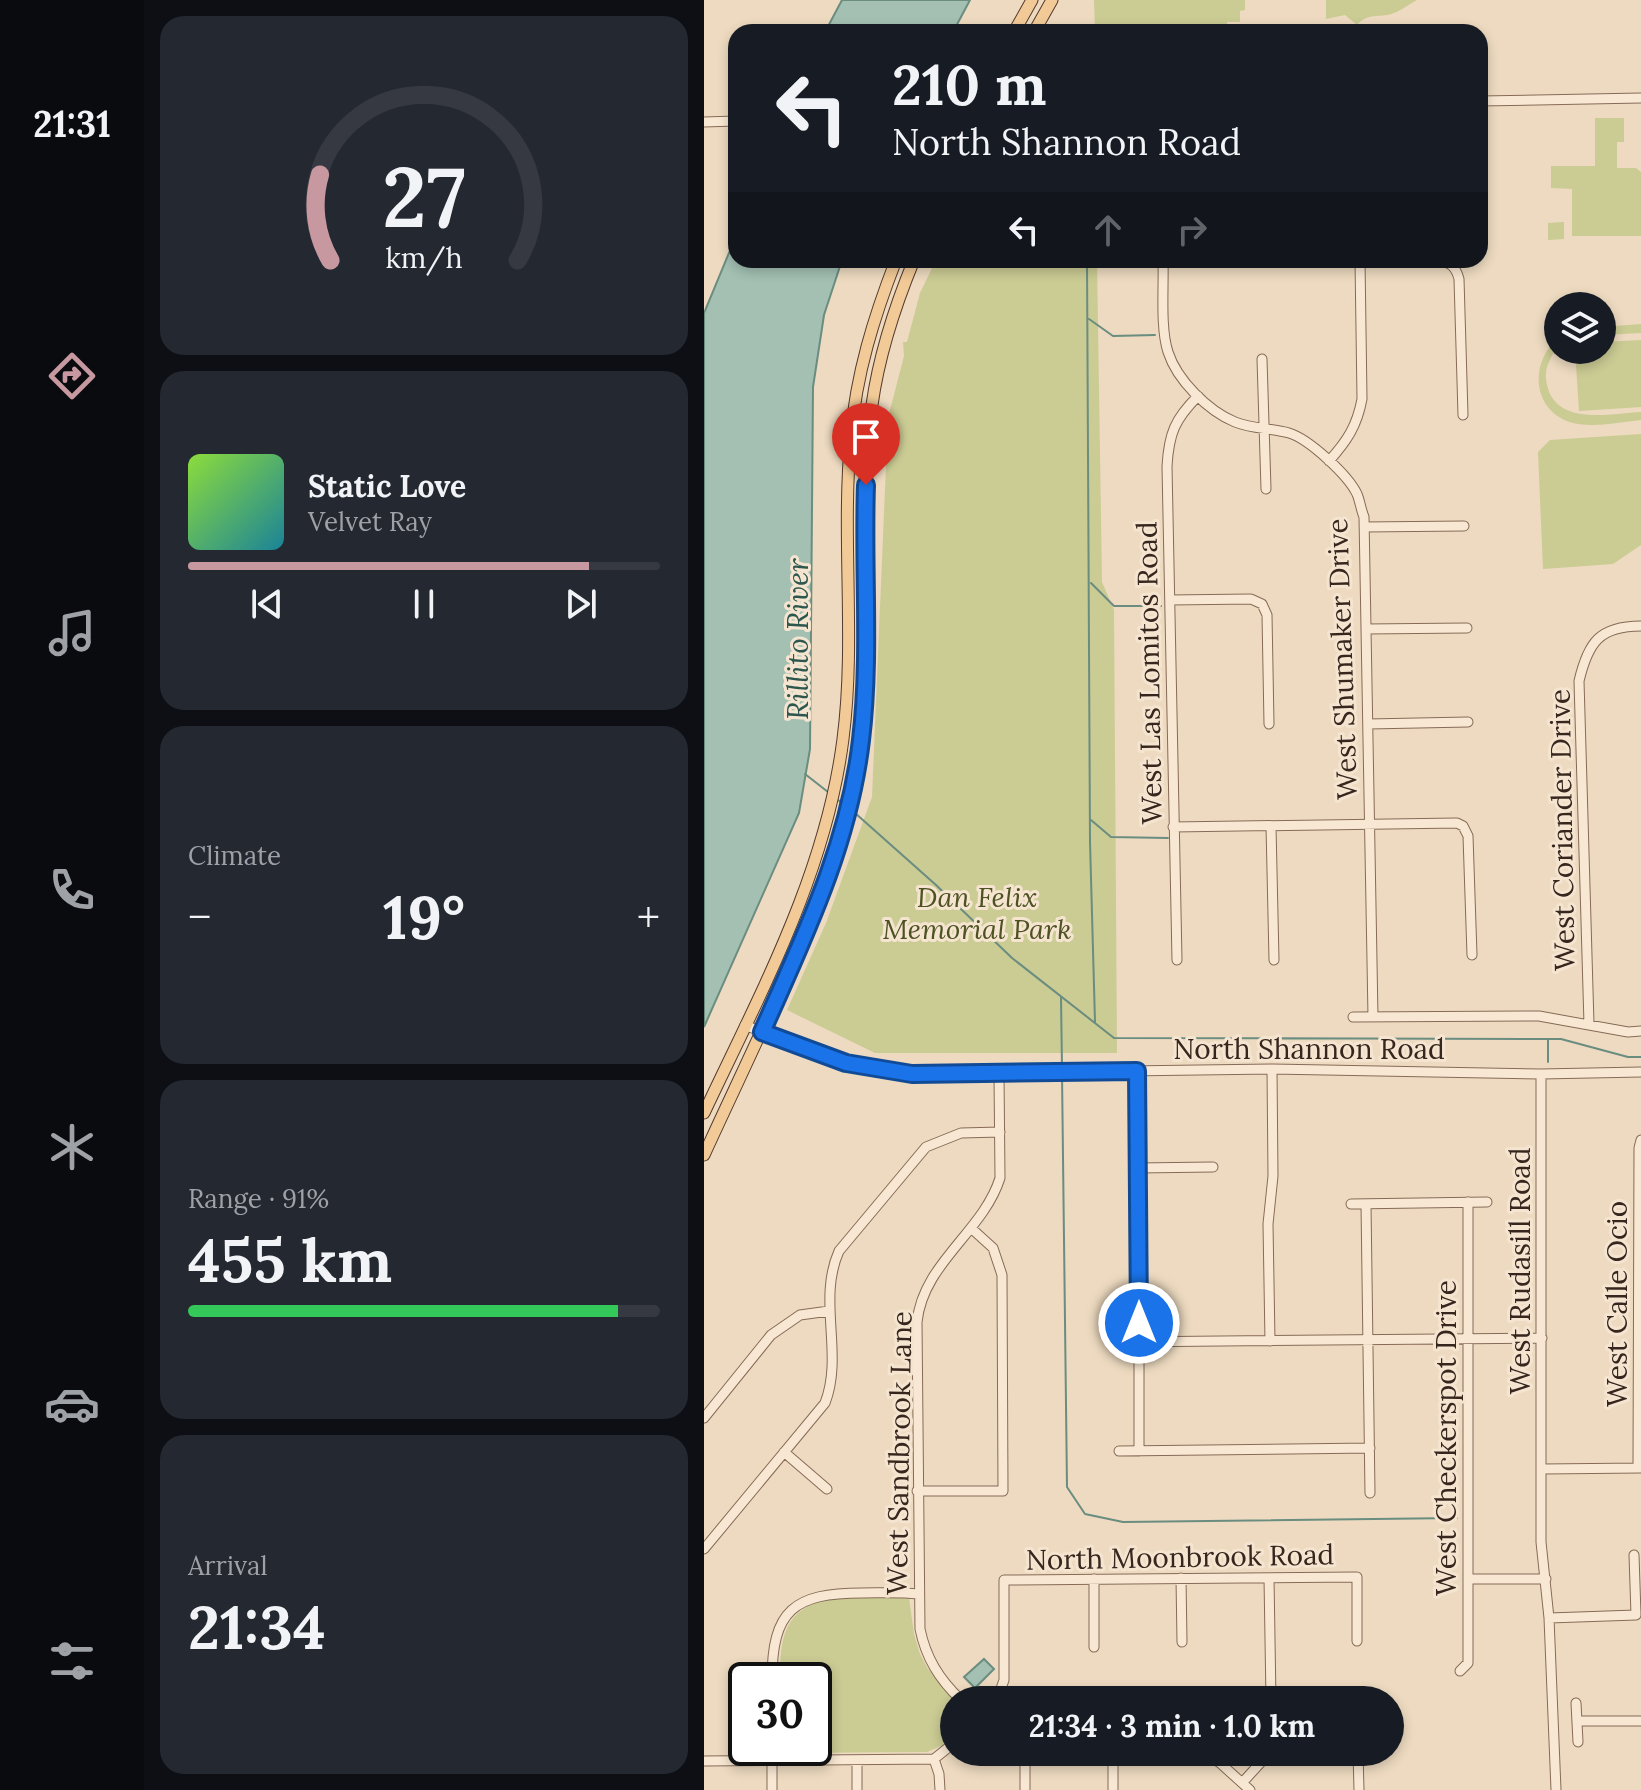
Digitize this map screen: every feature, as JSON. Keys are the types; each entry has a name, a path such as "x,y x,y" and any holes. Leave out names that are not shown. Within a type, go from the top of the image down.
{"main road":[{"path":"1018,24 1032,0"},
{"path":"1038,24 1052,0"},
{"path":"704,1113 808,885 832,809 844,735 848,469 859,378 872,324 893,268"},
{"path":"704,1155 816,912 853,792 862,739 866,470 872,405 890,326 911,268"},
{"path":"859,378 876,382"}],"street":[{"path":"1488,101 1641,98"},
{"path":"704,122 728,121"},
{"name":"West Shumaker Drive","path":"1163,268 1165,332 1168,352 1179,374 1198,396 1235,422 1291,433 1308,444 1329,461 1356,492 1364,527 1373,1017"},
{"path":"1329,461 1348,440 1358,421 1362,399 1360,268"},
{"path":"1457,268 1463,415"},
{"path":"1262,359 1266,489"},
{"name":"West Las Lomitos Road","path":"1177,960 1168,440 1176,421 1198,396"},
{"path":"1364,527 1464,526"},
{"path":"1170,600 1262,600 1267,615 1269,724"},
{"name":"West Coriander Drive","path":"1589,1024 1579,681 1586,654 1601,635 1625,626 1641,626"},
{"path":"1366,629 1467,628"},
{"path":"1368,724 1468,722"},
{"path":"1173,827 1467,824 1472,955"},
{"path":"1271,826 1274,960"},
{"name":"North Shannon Road","path":"1353,1017 1539,1016 1628,1032 1641,1031"},
{"name":"North Shannon Road","path":"745,1025 846,1063 912,1074 1272,1069 1541,1074 1641,1072"},
{"path":"1270,1341 1268,1224 1273,1176 1272,1069"},
{"path":"1137,1071 1139,1323"},
{"name":"West Sandbrook Lane","path":"948,1686 934,1670 923,1647 920,1629 918,1314 928,1281 971,1228 1000,1178 999,1074"},
{"name":"West Rudasill Road","path":"1541,1074 1541,1542 1549,1618 1556,1790"},
{"path":"704,1549 825,1403 831,1375 829,1311 832,1267 839,1251 926,1147 961,1133 1000,1132"},
{"name":"West Calle Ocio","path":"1640,1468 1641,1140"},
{"path":"1138,1168 1213,1167"},
{"name":"West Checkerspot Drive","path":"1460,1671 1468,1663 1468,1202"},
{"path":"1351,1204 1487,1202"},
{"path":"1366,1204 1370,1493"},
{"path":"917,1491 1003,1491 1002,1275 993,1248 971,1228"},
{"path":"704,1418 771,1335 800,1315 829,1311"},
{"path":"1122,1342 1542,1338"},
{"path":"1139,1342 1139,1451"},
{"path":"1119,1451 1370,1448"},
{"path":"784,1452 827,1489"},
{"path":"1543,1469 1640,1468"},
{"path":"1549,1618 1636,1615 1634,1555"},
{"name":"North Moonbrook Road","path":"1002,1686 1004,1580 1357,1577 1357,1641"},
{"path":"1181,1578 1182,1642"},
{"path":"1269,1578 1271,1686"},
{"path":"1094,1579 1094,1647"},
{"path":"1468,1579 1546,1579"},
{"path":"772,1662 779,1627 791,1610 804,1601 817,1595 839,1593 918,1594"},
{"path":"1576,1703 1578,1742"},
{"path":"1577,1721 1641,1721"},
{"path":"832,1761 934,1759 940,1754"},
{"path":"934,1759 940,1790"},
{"path":"857,1760 857,1790"},
{"path":"704,1761 728,1761"},
{"path":"772,1766 772,1790"},
{"path":"1025,1766 1025,1790"},
{"path":"1113,1766 1113,1790"},
{"path":"1223,1766 1246,1786 1259,1766"},
{"path":"1358,1766 1359,1790"}],"green space":[{"path":"1094,0 1245,0 1245,10 1240,11 1240,22 1095,24"},
{"path":"1326,0 1417,0 1394,13 1367,18 1358,24 1345,15 1326,19"},
{"path":"1595,118 1624,118 1624,142 1617,142 1617,168 1636,168 1641,172 1641,236 1572,236 1572,189 1551,188 1551,166 1595,166"},
{"path":"1564,222 1564,239 1548,240 1548,223"},
{"name":"Dan Felix Memorial Park","path":"932,268 1097,268 1102,582 1114,610 1117,1053 875,1053 787,1010 826,923 872,797 888,418 904,356 903,342 907,342 920,293"},
{"path":"1641,324 1641,333 1616,334 1616,326"},
{"path":"1641,340 1641,407 1579,411 1576,364 1616,364 1616,341"},
{"path":"1544,358 1544,364 1548,364 1546,379 1550,394 1558,405 1583,414 1641,412 1641,420 1586,425 1563,419 1544,400 1539,375"},
{"path":"1641,434 1641,545 1613,564 1543,569 1538,452 1550,440"},
{"path":"833,1598 909,1598 920,1654 942,1686 940,1746 927,1752 832,1753 832,1662 781,1662 788,1626 804,1609"}],"water":[{"path":"842,0 970,0 957,24 829,24"},
{"name":"Rillito River","path":"728,255 728,268 839,268 824,315 813,387 810,749 799,813 704,1027 704,313"},
{"path":"984,1659 994,1669 977,1686 964,1677"}],"waterway":[{"path":"1087,268 1090,842 1095,1022"},
{"path":"1089,319 1113,336 1155,335"},
{"path":"1091,583 1114,606 1161,606"},
{"path":"805,774 828,792"},
{"path":"836,798 846,807"},
{"path":"855,813 1012,958 1114,1038 1561,1039 1628,1057 1641,1057"},
{"path":"1091,820 1111,837 1168,838"},
{"path":"1061,998 1062,1067"},
{"path":"1270,1039 1270,1058"},
{"path":"1548,1040 1548,1062"},
{"path":"1062,1074 1067,1487 1085,1514 1123,1522 1457,1518"}],"route":[{"path":"866,485 864,693 862,739 853,792 826,887 762,1032 846,1063 912,1074 1137,1071 1139,1323"}]}
